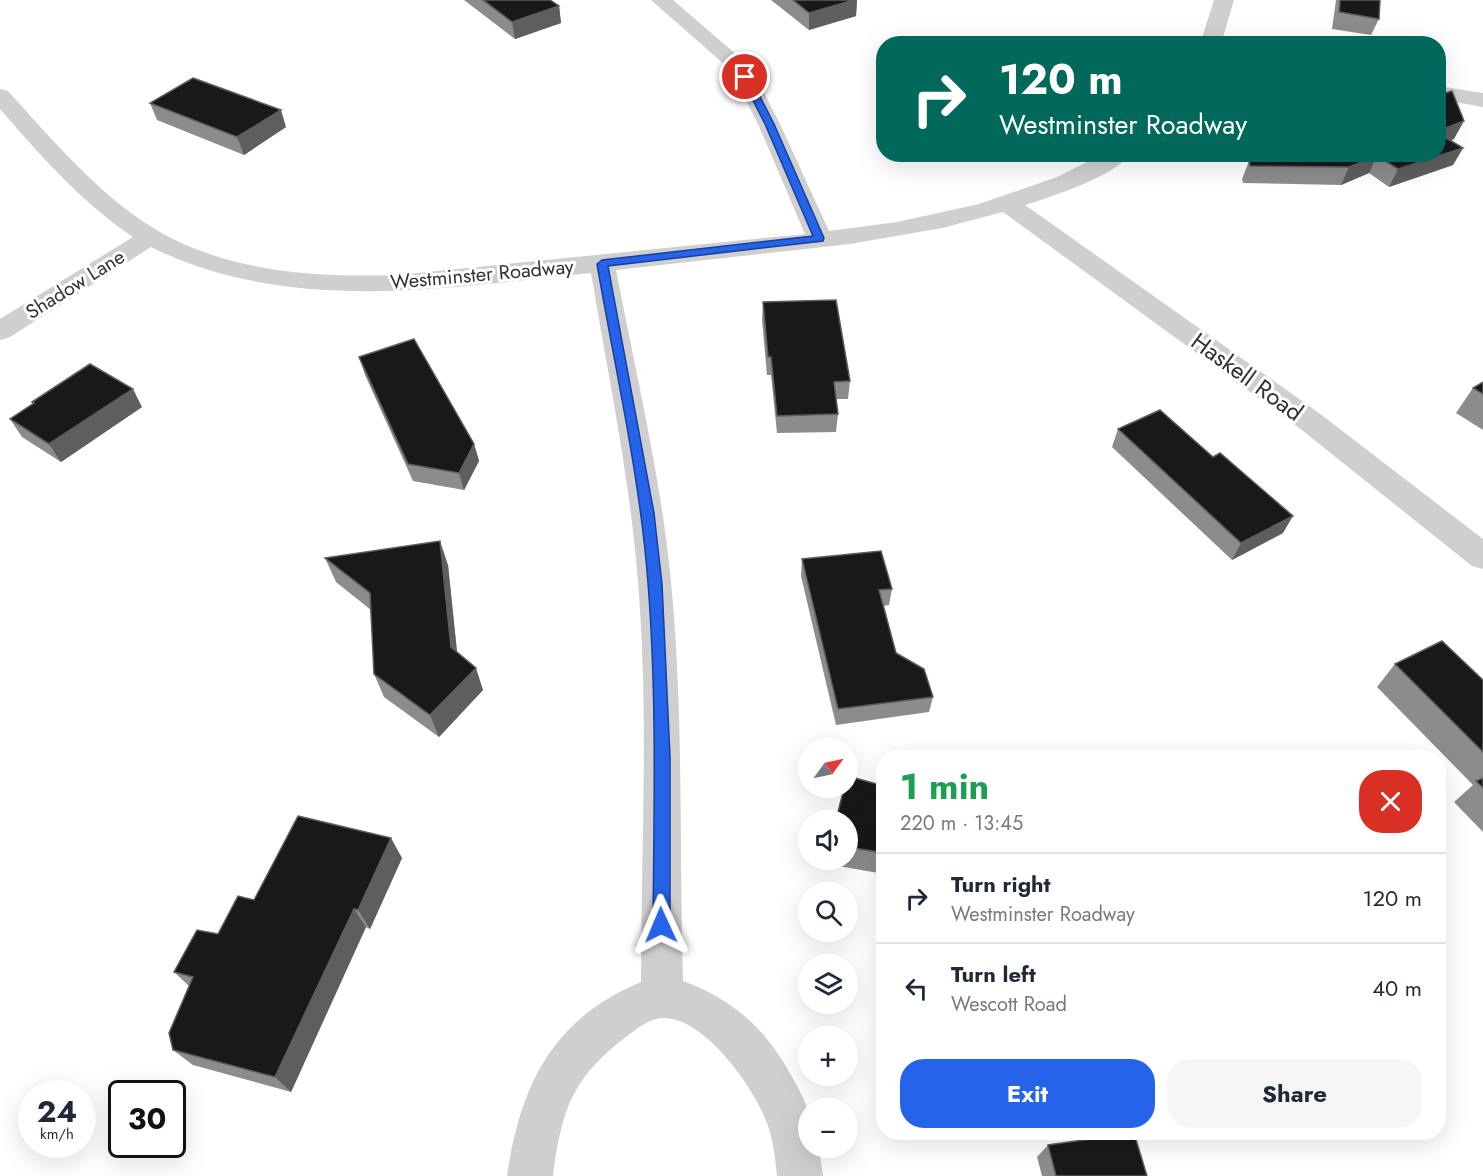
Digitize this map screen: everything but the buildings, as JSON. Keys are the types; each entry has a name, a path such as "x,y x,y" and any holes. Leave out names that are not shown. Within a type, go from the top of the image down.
{"street":[{"path":"661,0 731,60 745,77 770,124 819,238"},
{"path":"1213,36 1224,0"},
{"path":"1446,93 1483,100"},
{"name":"Westminster Roadway","path":"0,96 58,160 96,197 150,237 233,269 276,278 322,282 408,284 602,264 928,224 1007,204 1085,174 1105,162"},
{"name":"Haskell Road","path":"1007,204 1330,437 1483,556"},
{"name":"Shadow Lane","path":"0,331 150,237"},
{"path":"602,264 645,502 655,584 662,757 660,853 662,996"},
{"path":"530,1176 535,1132 546,1098 561,1071 606,1024 632,1007 662,996 703,1010 751,1054 779,1098 788,1119 801,1176"}],"route":[{"path":"661,925 662,757 655,584 647,513 602,264 819,238 770,124 745,77"}]}
